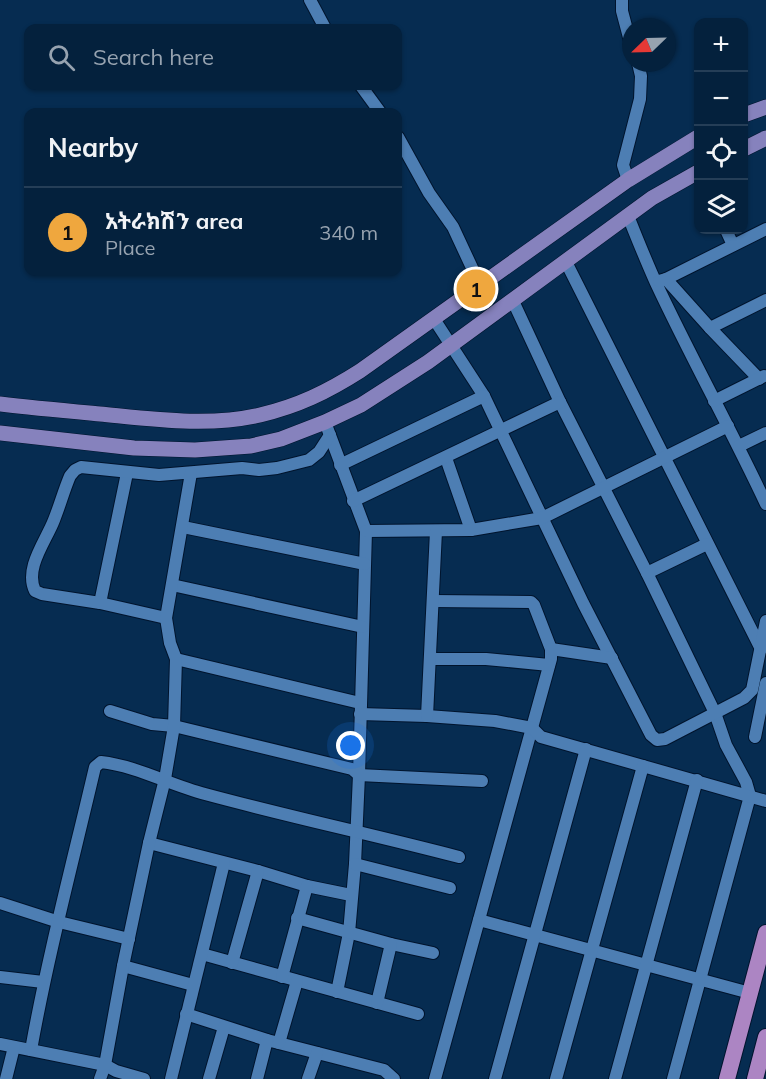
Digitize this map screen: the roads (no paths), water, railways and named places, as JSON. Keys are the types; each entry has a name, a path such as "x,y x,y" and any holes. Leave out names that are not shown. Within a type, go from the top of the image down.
{"highway":[{"path":"727,1079 766,933"},
{"path":"755,1079 766,1037"}],"main road":[{"path":"748,114 766,107"},
{"path":"748,146 766,138"},
{"path":"0,404 155,419 206,420 259,415 293,405 328,391 434,320 628,180 694,140"},
{"path":"0,433 113,446 195,450 251,446 328,429 450,346 652,198 694,175"}],"street":[{"path":"310,0 323,24"},
{"path":"622,0 624,18"},
{"path":"628,180 623,165 640,99 640,72"},
{"path":"365,90 377,108"},
{"path":"402,144 429,193 453,227 480,285"},
{"path":"628,216 661,280 714,401 739,446 766,504"},
{"path":"661,280 766,230"},
{"path":"728,234 733,245"},
{"path":"566,262 707,544 763,650"},
{"path":"661,280 763,377 714,401"},
{"path":"710,328 766,300"},
{"path":"513,301 560,402 715,713 726,745 747,782 750,796 673,1079"},
{"path":"434,320 484,396 583,603 651,735 657,740 665,739 744,698 752,690 763,650 766,621"},
{"path":"340,465 484,396"},
{"path":"353,501 560,402"},
{"path":"366,531 471,530 542,518 728,426"},
{"path":"328,429 366,531 355,864 349,933 337,992"},
{"path":"166,618 34,591 32,572 40,546 54,521 61,496 75,470 81,467 159,475 242,468 258,470 277,468 309,460 319,452 328,429"},
{"path":"739,446 766,433"},
{"path":"446,458 471,530"},
{"path":"100,603 127,473"},
{"path":"100,1079 105,1065 149,843 165,779 174,726 176,660 170,643 166,618 183,527 190,473"},
{"path":"183,527 365,564"},
{"path":"427,716 436,531"},
{"path":"647,573 707,544"},
{"path":"172,585 363,627"},
{"path":"433,601 531,602 551,649 549,665 435,1079"},
{"path":"551,649 612,658"},
{"path":"430,659 486,659 549,665"},
{"path":"176,660 360,709 495,722 532,728 542,736 766,801"},
{"path":"755,737 766,683"},
{"path":"110,711 152,724 174,726 352,769 359,775 482,781"},
{"path":"495,1079 586,749"},
{"path":"31,1050 43,982 95,767 101,762 165,779 185,789 206,795 459,856"},
{"path":"556,1079 643,766"},
{"path":"615,1079 698,780"},
{"path":"149,843 307,886 351,895"},
{"path":"171,1079 224,863"},
{"path":"355,864 450,888"},
{"path":"232,963 258,871"},
{"path":"282,977 307,886"},
{"path":"0,903 59,922 129,939"},
{"path":"297,918 433,953"},
{"path":"479,921 750,993"},
{"path":"377,1003 391,944"},
{"path":"202,954 418,1014"},
{"path":"123,966 193,985"},
{"path":"0,977 43,982"},
{"path":"258,1079 297,981"},
{"path":"186,1014 273,1041 384,1070 394,1079"},
{"path":"209,1079 224,1027"},
{"path":"0,1044 105,1065 116,1071 144,1079"},
{"path":"6,1079 14,1047"},
{"path":"308,1079 317,1053"}],"place":[{"name":"አትራክሽን area","path":"476,289"}]}
